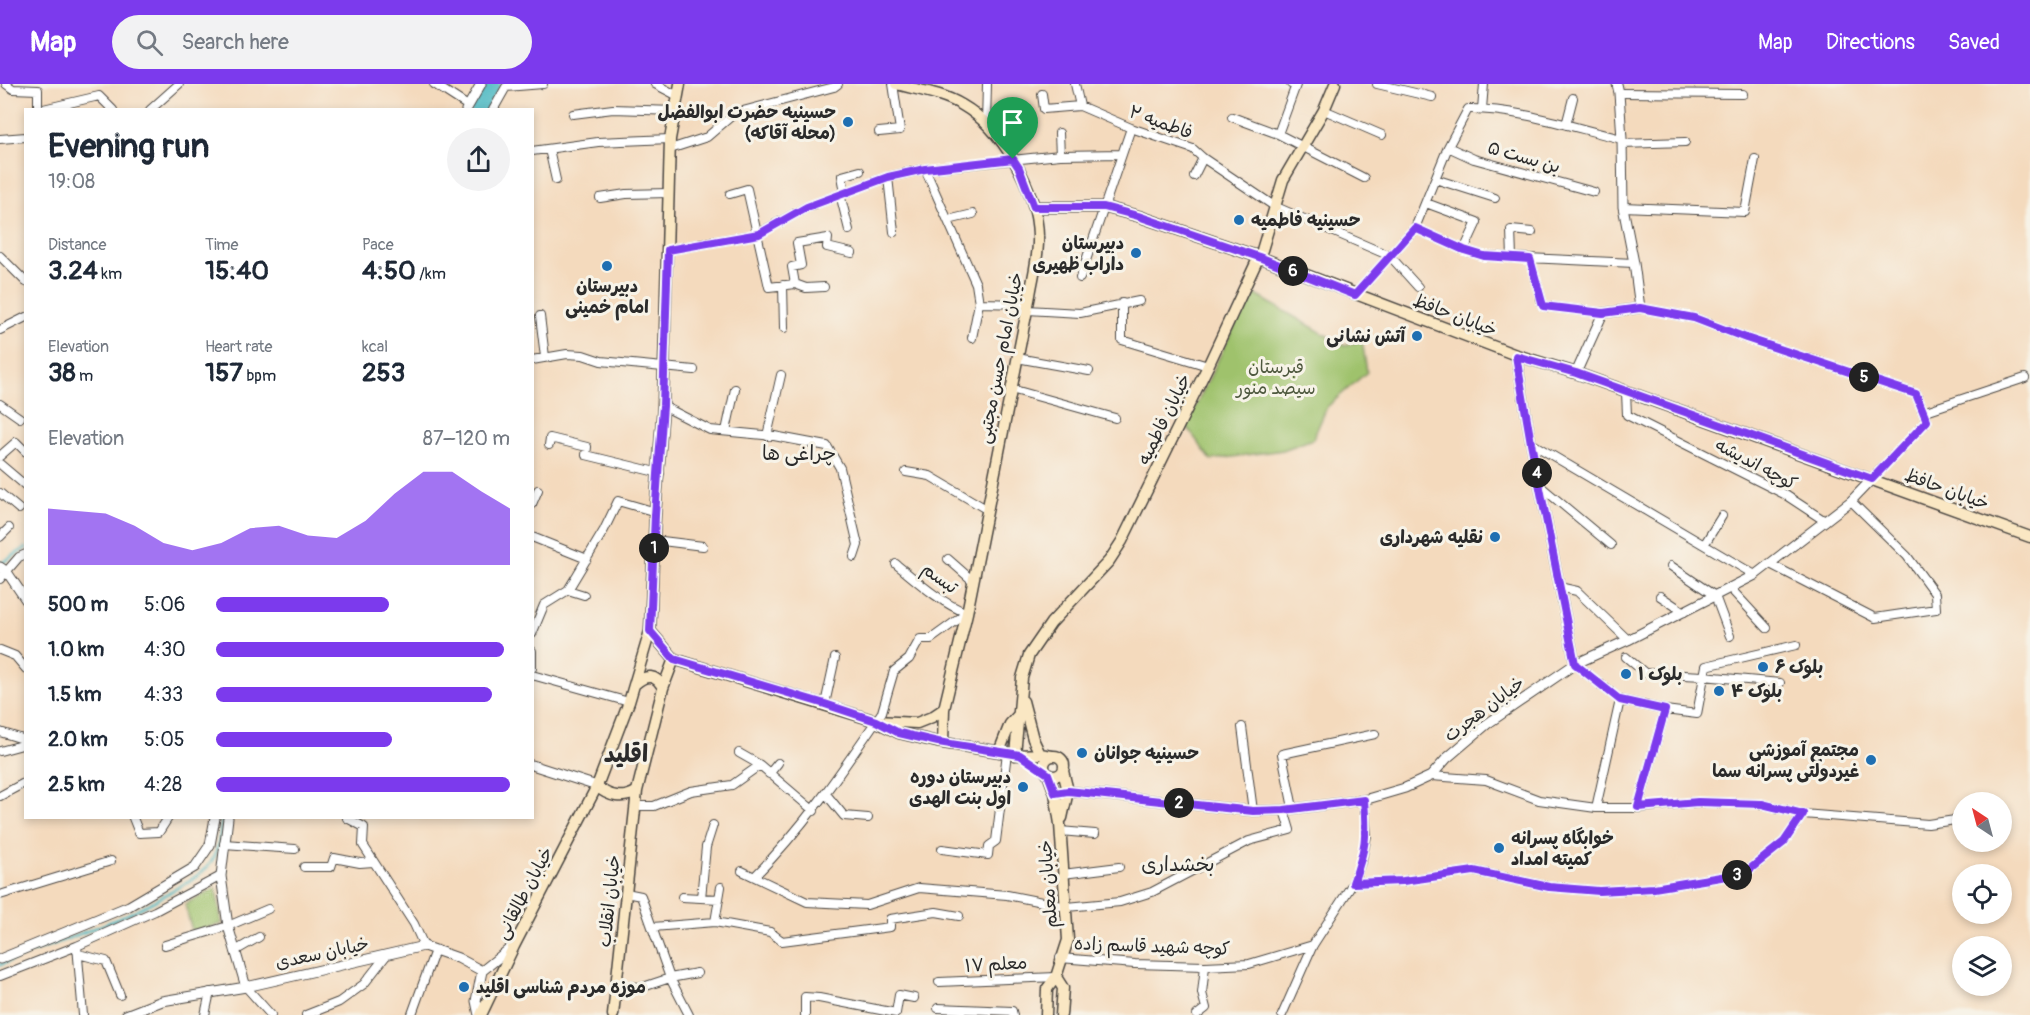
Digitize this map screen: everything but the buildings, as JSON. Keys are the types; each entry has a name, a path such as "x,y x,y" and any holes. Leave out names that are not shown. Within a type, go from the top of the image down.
{"main road":[{"name":"خیابان طالقانی","path":"480,1015 597,786 629,702 650,631 663,406 670,144 680,84"},
{"name":"خیابان امام حسن مجتبی","path":"894,84 950,99 963,105 986,124 1019,168 1034,207 1038,234 1038,249 1028,307 967,613 944,709 943,742"},
{"name":"خیابان فاطمیه","path":"1010,754 1022,695 1022,678 1029,655 1051,623 1118,549 1259,257 1283,180 1324,110 1335,84"},
{"name":"خیابان حافظ","path":"1034,207 1104,207 1138,216 1259,257 1516,356 1576,373 2030,537"},
{"path":"650,631 674,659 825,704 876,721 899,733 1010,754 1040,754 1058,757 1064,761 1063,771 1058,776 1047,773 1010,754"},
{"name":"خیابان انقلاب","path":"613,1015 637,791 663,688 674,659"},
{"path":"635,684 643,677 649,676 656,678 663,688"},
{"path":"1022,695 1033,740 1040,754"},
{"path":"876,721 917,723 944,709"},
{"path":"1010,754 1010,724 1019,713"},
{"path":"1047,773 1045,763 1052,756"},
{"name":"خیابان معلم","path":"1060,828 1068,791 1063,771"},
{"name":"خیابان معلم","path":"1046,1015 1047,989 1056,977 1060,958 1068,940 1060,828 1055,793 1047,773"},
{"path":"597,786 607,794 619,797 631,795 637,791"},
{"path":"1055,793 1068,791"},
{"name":"خیابان معلم","path":"1056,977 1063,988 1061,1015"}],"street":[{"path":"6,84 13,89 38,90 39,108"},
{"path":"152,108 179,84"},
{"path":"434,84 467,108 481,84"},
{"path":"494,108 506,87 543,84"},
{"path":"655,84 678,96"},
{"path":"534,151 598,142 670,144 707,136 735,113 834,87 838,84"},
{"path":"879,132 900,130 894,84"},
{"path":"986,124 987,84"},
{"path":"1042,94 1044,109 1080,106 1075,84"},
{"path":"1278,134 1296,85 1291,84"},
{"path":"1377,84 1432,97"},
{"path":"1482,109 1484,84"},
{"path":"1640,308 1623,207 1618,88 1743,94"},
{"path":"48,108 99,96 110,108"},
{"path":"1566,125 1573,98"},
{"name":"فاطمیه ۲","path":"1080,106 1131,128 1193,149 1274,206 1390,256"},
{"path":"573,114 613,109 675,111"},
{"path":"1355,295 1415,228 1448,147 1468,109 1519,115 1566,125 1622,141 1685,142"},
{"path":"1324,110 1382,135"},
{"path":"1232,117 1278,134 1364,178"},
{"path":"1080,278 1131,128"},
{"path":"1059,133 1060,155"},
{"path":"0,139 24,137"},
{"name":"بن بست ۵","path":"1448,147 1474,159 1594,192"},
{"path":"549,148 556,180"},
{"path":"668,250 759,234 807,207 888,177 925,169 1060,155 1122,154"},
{"path":"1194,176 1203,158"},
{"path":"1623,207 1745,212 1755,159"},
{"path":"925,169 976,284 979,303 972,338"},
{"path":"849,230 842,176 860,171"},
{"path":"888,177 894,232"},
{"path":"1435,179 1495,198"},
{"path":"730,194 747,189 759,234 769,287 795,284 806,288 824,287"},
{"path":"600,198 626,194 669,193"},
{"path":"1426,202 1477,222 1464,250"},
{"path":"948,220 973,214"},
{"path":"1415,228 1464,250 1484,256 1634,262"},
{"path":"1512,258 1511,230 1532,232"},
{"path":"795,284 792,267 801,265 797,243 828,238 827,247 852,253"},
{"path":"0,255 24,280"},
{"path":"1390,256 1418,287"},
{"path":"1530,259 1543,306 1603,313 1640,308 1694,318 1746,338 1916,394 1927,421 1872,479"},
{"path":"783,285 784,328"},
{"path":"979,303 1080,313 1139,301"},
{"path":"1122,303 1122,340 1208,366"},
{"path":"1576,373 1603,313"},
{"path":"540,316 545,357"},
{"path":"0,330 24,318"},
{"path":"534,360 567,354 583,355 601,361 694,370"},
{"path":"1516,356 1575,664 1620,700 1697,714 1706,666 1796,645"},
{"path":"1017,358 1089,371"},
{"path":"767,436 782,375"},
{"path":"1923,412 2025,378"},
{"path":"726,431 735,389"},
{"path":"1011,389 1115,418"},
{"name":"کوچه اندیشه","path":"1626,392 1627,415 1784,494 1825,522"},
{"path":"0,404 20,418"},
{"path":"663,406 710,430 827,446 840,468 858,545 854,557"},
{"path":"549,444 550,438 587,447 586,455 660,473"},
{"path":"0,456 16,442 24,450"},
{"path":"1531,443 1755,575"},
{"path":"0,464 24,484"},
{"path":"906,472 930,476 986,509"},
{"name":"خیابان هجرت","path":"1068,791 1253,811 1364,800 1405,788 1431,776 1447,758 1487,723 1575,664 1628,640 1755,575 1851,501 1872,479"},
{"path":"1539,485 1611,545"},
{"path":"534,499 538,490"},
{"path":"0,493 20,508"},
{"path":"534,629 544,605 568,590 618,501 656,512"},
{"path":"1770,564 1875,618 1936,609 1935,594 1907,556 1851,501"},
{"path":"1704,545 1722,516"},
{"path":"0,537 9,528"},
{"path":"534,538 587,559"},
{"path":"654,540 703,546"},
{"path":"24,555 3,572 24,598"},
{"path":"948,559 973,581"},
{"name":"تبسم","path":"896,564 927,589 967,613"},
{"path":"1671,566 1715,596 1730,636"},
{"path":"1559,588 1577,591 1628,640"},
{"path":"1730,588 1767,628"},
{"path":"568,590 584,595"},
{"path":"1660,596 1684,612"},
{"path":"755,876 814,811 876,721 882,712 894,671 909,659 920,639 931,639 967,613"},
{"path":"0,650 15,656 24,667"},
{"path":"1626,657 1645,673 1780,683"},
{"path":"825,704 835,658"},
{"path":"534,676 629,702"},
{"path":"1596,808 1620,700"},
{"path":"1638,807 1665,710"},
{"path":"1242,727 1253,811"},
{"path":"0,732 24,741"},
{"path":"742,871 807,902 867,905 919,888 1006,895 1067,907 1120,902 1152,892 1249,841 1290,830 1282,754 1375,734"},
{"path":"0,750 24,743"},
{"path":"739,753 760,765 814,811"},
{"path":"942,849 988,855 989,846 996,841 1010,754"},
{"path":"769,774 778,763"},
{"path":"636,806 654,806 690,790 732,784 760,765"},
{"path":"534,766 597,786"},
{"path":"1431,776 1486,780 1539,800 1596,808 1698,802 1762,804 1803,814 1928,824 1952,820"},
{"path":"0,796 24,783"},
{"path":"826,794 844,816 868,819"},
{"path":"1282,1015 1312,945 1353,883 1367,836 1364,800"},
{"path":"1353,883 1403,881 1474,871 1549,887 1599,891 1654,888 1745,873 1784,842 1803,814"},
{"path":"133,819 139,833 159,832 167,819"},
{"path":"2,956 129,906 195,867 210,845 215,819"},
{"path":"228,819 221,876 228,926 246,987 271,1015"},
{"path":"349,819 364,827 363,845 414,924 424,946 459,958 482,971 514,945"},
{"path":"701,898 706,847 713,825"},
{"path":"1060,828 1095,834"},
{"path":"224,844 295,849"},
{"path":"304,867 331,867 334,858 360,863 373,862"},
{"path":"0,895 111,861"},
{"path":"1063,874 1119,867"},
{"path":"0,976 77,950 221,876"},
{"path":"715,922 722,887"},
{"path":"626,893 641,896 670,978 689,1015"},
{"path":"682,897 719,899"},
{"path":"165,945 228,926 268,909"},
{"path":"653,927 715,922 770,932 782,941 890,927 891,919 936,912 959,916"},
{"path":"235,951 260,937"},
{"name":"کوچه شهید قاسم زاده","path":"1060,958 1135,964 1205,966 1249,964 1312,945"},
{"name":"خیابان سعدی","path":"126,1015 162,1001 246,987 385,957 424,946"},
{"path":"77,950 106,961 120,995"},
{"path":"77,950 83,1015"},
{"path":"412,1014 435,950"},
{"path":"306,1015 339,1002 364,984 385,957"},
{"path":"1197,1015 1206,1008 1202,993 1205,966"},
{"name":"خیابان طالقانی","path":"480,1015 476,1001 482,971"},
{"path":"616,986 643,987 670,978 697,973"},
{"name":"معلم ۱۷","path":"939,982 1056,977"},
{"path":"205,1015 210,992"},
{"path":"805,1015 805,997 896,1013 899,995 915,998"},
{"path":"938,1008 1012,1011 1013,1015"}],"green space":[{"name":"قبرستان سیصد منور","path":"1251,292 1345,346 1362,340 1367,372 1327,407 1313,439 1283,450 1211,460 1186,426"},
{"path":"216,888 222,924 192,931 185,904"}],"waterway":[{"path":"479,108 493,84"},
{"path":"0,564 24,549"},
{"path":"0,965 129,914 190,880 212,861 222,819"}],"place":[{"name":"حسینیه حضرت ابوالفضل (محله آقاکه)","path":"848,122"},
{"name":"حسینیه فاطمیه","path":"1239,220"},
{"name":"دبیرستان داراب ظهیری","path":"1136,253"},
{"name":"دبیرستان امام خمینی","path":"607,266"},
{"name":"آتش نشانی","path":"1417,336"},
{"name":"نقلیه شهرداری","path":"1495,537"},
{"name":"بلوک ۶","path":"1763,667"},
{"name":"بلوک ۱","path":"1626,674"},
{"name":"بلوک ۴","path":"1719,691"},
{"name":"حسینیه جوانان","path":"1082,753"},
{"name":"مجتمع آموزشی غیردولتی پسرانه سما","path":"1871,760"},
{"name":"دبیرستان دوره اول بنت الهدی","path":"1023,787"},
{"name":"خوابگاه پسرانه کمیته امداد","path":"1499,848"},
{"name":"موزه مردم شناسی اقلید","path":"464,987"}],"district":[{"name":"چراغی ها","path":"799,453"},
{"name":"اقلید","path":"626,754"},
{"name":"بخشداری","path":"1178,864"}],"route":[{"path":"1013,159 1019,168 1034,207 1104,207 1138,216 1259,257 1355,295 1415,228 1464,250 1484,256 1530,259 1543,306 1603,313 1640,308 1694,318 1746,338 1916,394 1927,421 1872,479 1576,373 1516,356 1575,664 1620,700 1665,710 1638,807 1698,802 1762,804 1803,814 1784,842 1745,873 1654,888 1599,891 1549,887 1474,871 1403,881 1353,883 1367,836 1364,800 1284,810 1253,811 1068,791 1055,793 1048,774 1020,755 938,742 899,733 876,721 825,704 711,672 674,659 650,631 655,515 660,473 668,250 759,234 807,207 888,177 925,169 1013,159"}]}
